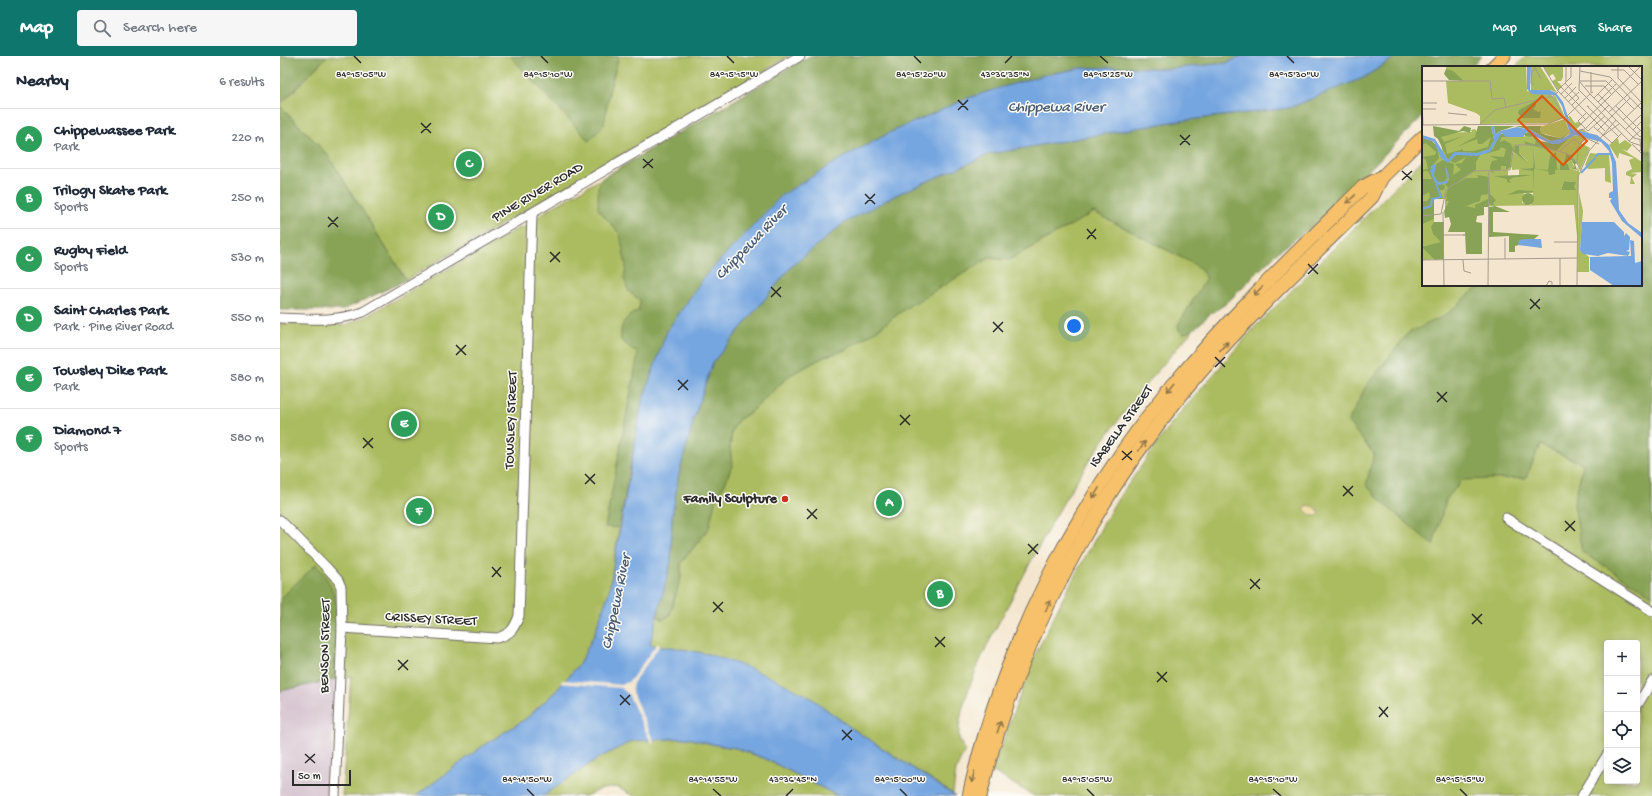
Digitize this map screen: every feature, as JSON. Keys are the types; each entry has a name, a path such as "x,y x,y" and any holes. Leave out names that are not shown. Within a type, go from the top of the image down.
{"highway":[{"path":"1494,66 1504,56"},
{"name":"ISABELLA STREET","path":"983,761 1041,620 1080,544 1129,465 1163,418 1203,369 1238,330 1372,197 1382,177 1422,138"},
{"path":"968,796 983,761"},
{"path":"980,796 983,761"}],"street":[{"name":"PINE RIVER ROAD","path":"280,318 350,318 363,312 800,56"},
{"name":"TOWSLEY STREET","path":"515,627 519,616 529,350 532,214"},
{"path":"1506,518 1652,611"},
{"name":"BENSON STREET","path":"280,520 338,580 341,587 342,628 334,796"},
{"name":"CRISSEY STREET","path":"342,628 497,638 507,635 515,627"},
{"path":"1640,701 1652,681"},
{"path":"1582,796 1604,760"}],"shaded area":[{"path":"335,679 331,796 280,796 280,691"}],"green space":[{"path":"280,56 327,56 280,104"},
{"path":"327,56 790,56 406,280 327,154 280,106"},
{"path":"510,56 619,56 609,92 604,125 589,141"},
{"path":"810,56 1242,56 1081,68 619,528 609,592 594,635 580,663 556,691 527,718 483,746 416,796 342,796 351,676 280,691 280,323 345,325 365,317 519,228 535,225 536,219 541,214"},
{"path":"810,56 1242,56 1226,63 1169,69 1127,67 1081,68 1044,75 968,98 891,132 839,160 685,305 667,331 642,402 619,528 605,527 638,354 621,340 621,329 626,319 639,310 640,300 629,292 624,278 626,267 620,234 598,209 598,187 604,177"},
{"path":"1397,56 1482,56 1472,66 1422,66 1422,117 1314,225 1279,251 1227,303 1210,314 1193,330 1183,334 1179,330 1178,325 1207,277 1196,265 1094,212 1009,260 989,258 906,308 877,330 843,351 826,356 790,375 751,412 738,420 732,430 730,447 732,465 725,484 716,498 709,528 681,563 681,577 670,615 662,620 657,614 671,561 672,518 678,478 694,418 713,362 792,266 844,223 898,194 990,154 1171,122 1289,108 1363,78"},
{"path":"1526,56 1652,56 1652,796 1034,796 992,771 1034,657 1069,586 1115,503 1173,421 1254,328 1422,160 1422,286 1642,286 1642,66 1516,66"},
{"path":"280,106 327,154 406,280 343,310 280,310"},
{"path":"1642,151 1652,151 1652,595 1582,552 1574,504 1583,464 1540,445 1526,478 1462,480 1446,500 1433,545 1383,503 1366,485 1374,454 1348,422 1366,386 1408,333 1446,315 1479,286 1642,286"},
{"path":"1094,212 1196,265 1207,278 1178,325 1183,334 1193,330 1132,403 1086,465 1064,501 986,648 974,675 961,717 959,736 965,750 956,770 953,794 850,727 811,698 688,650 650,644 657,614 662,620 670,615 681,577 681,563 700,540 716,498 725,484 732,465 730,447 732,430 738,420 751,412 790,375 826,356 843,351 877,330 906,308 989,258 1009,260"},
{"path":"316,564 330,586 336,603 335,679 280,691 280,599"},
{"path":"688,738 736,748 766,759 838,796 634,796 616,787 598,790 586,796 543,796 597,759 632,741"}],"sand":[{"path":"1309,505 1316,508 1320,513 1317,516 1311,515 1305,510 1304,508"}],"water":[{"name":"Chippewa River","path":"1242,56 1397,56 1363,78 1289,108 1171,122 990,154 898,194 844,223 792,266 713,362 694,418 678,478 672,518 671,561 650,644 659,647 671,647 708,654 744,666 779,681 811,698 850,727 955,796 838,796 766,759 736,748 688,738 632,741 597,759 543,796 416,796 483,746 527,718 556,691 580,663 594,635 609,592 642,402 667,331 705,276 782,195 839,160 891,132 968,98 996,89 1044,75 1081,68 1127,67 1169,69 1226,63"}],"pier":[{"path":"657,644 660,645 633,683 632,692 654,742 651,742 628,694 621,688 560,683 563,680 621,685 630,681"}],"place":[{"name":"Rugby Field","path":"469,164"},
{"name":"Saint Charles Park","path":"441,217"},
{"name":"Towsley Dike Park","path":"404,424"},
{"name":"Family Sculpture","path":"785,499"},
{"name":"Chippewassee Park","path":"889,503"},
{"name":"Diamond 7","path":"419,511"},
{"name":"Trilogy Skate Park","path":"940,594"}]}
